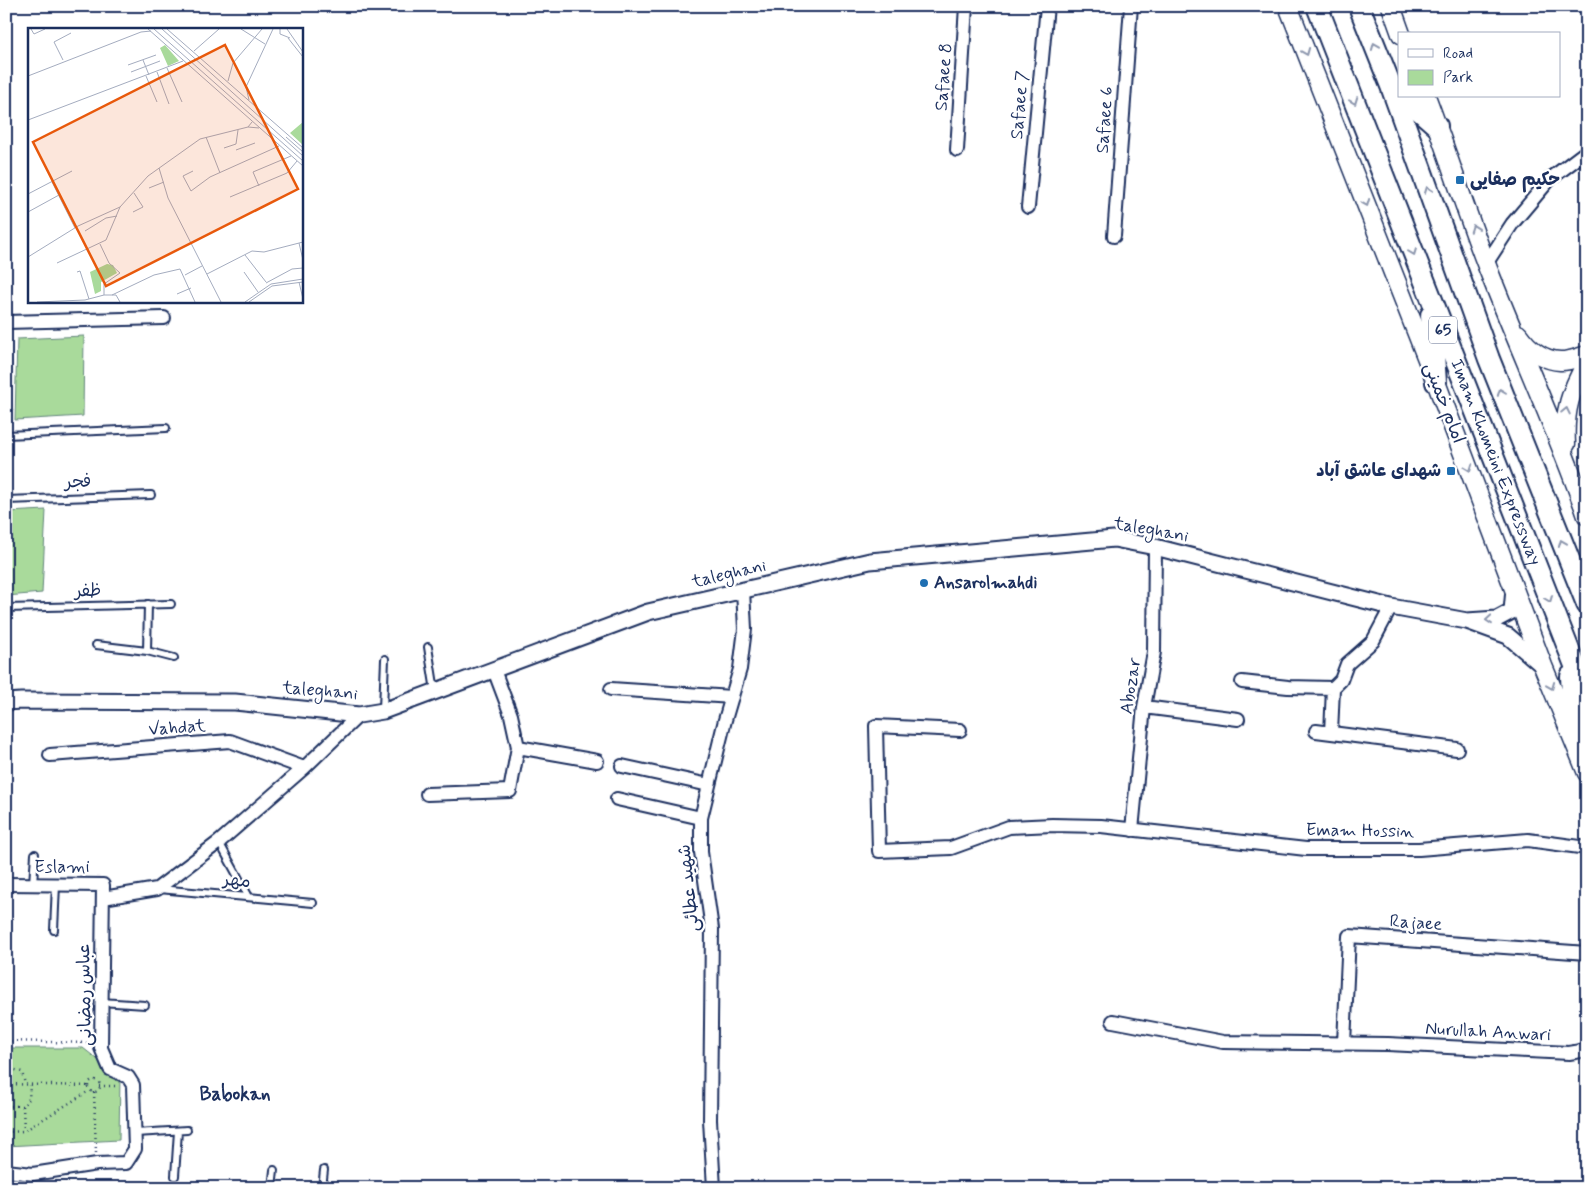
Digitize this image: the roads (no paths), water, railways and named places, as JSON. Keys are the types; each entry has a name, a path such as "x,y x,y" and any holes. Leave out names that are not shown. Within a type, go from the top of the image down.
{"highway":[{"name":"Imam Khomeini Expressway","path":"1317,6 1587,696"},
{"name":"Imam Khomeini Expressway","path":"1359,6 1398,92"},
{"name":"Imam Khomeini Expressway","path":"1400,98 1488,359 1587,604"},
{"path":"1405,98 1437,126"},
{"path":"1429,293 1436,382"},
{"path":"1570,654 1572,695 1587,740"}],"main road":[{"name":"امام خمینی","path":"1288,6 1436,382 1543,666 1587,773"},
{"path":"1391,6 1400,32"},
{"path":"1427,98 1486,264 1568,460 1587,516"},
{"path":"1510,323 1526,345 1540,355 1560,361 1587,355"},
{"path":"1568,460 1564,421 1571,391 1587,362"}],"street":[{"name":"Safaee 8","path":"957,150 966,6"},
{"name":"Safaee 7","path":"1028,207 1047,6"},
{"name":"Safaee 6","path":"1114,236 1131,6"},
{"path":"1486,264 1512,224 1550,179 1587,151"},
{"path":"6,322 164,318"},
{"name":"taleghani","path":"6,702 234,702 359,714 383,711 648,612 870,561 1114,540 1155,548 1391,607 1467,622"},
{"name":"Abozar","path":"1132,830 1144,707 1154,652 1155,548"},
{"path":"1467,622 1497,619 1512,611 1514,588"},
{"name":"شهید عطائی","path":"714,1188 710,1120 712,929 701,852 701,818 740,669 745,629 743,590"},
{"path":"1331,733 1333,688 1341,680 1347,664 1372,641 1391,607"},
{"path":"1467,622 1508,636 1543,666"},
{"path":"427,794 510,791 518,747 511,715 494,670"},
{"path":"1242,682 1288,687 1333,688"},
{"path":"611,689 732,697"},
{"path":"1144,707 1238,719"},
{"path":"103,898 157,889 218,842 304,768 359,714"},
{"name":"Emam Hossin","path":"960,730 876,726 879,851 950,848 1010,827 1091,826 1306,849 1419,849 1528,840 1587,848"},
{"path":"1316,731 1458,748"},
{"name":"Vahdat","path":"50,755 230,741 304,768"},
{"path":"518,747 597,761"},
{"path":"622,766 709,785"},
{"path":"617,799 701,818"},
{"name":"Eslami","path":"6,884 103,884 103,898"},
{"name":"عباس رمضانی","path":"6,1171 33,1174 97,1164 126,1163 136,1149 133,1085 128,1077 110,1069 101,1043 103,898"},
{"name":"Rajaee","path":"1344,1043 1349,936 1587,953"},
{"name":"Nurullah Anwari","path":"1113,1021 1223,1042 1388,1044 1569,1054 1587,1050"}],"lane":[{"path":"6,435 166,428"},
{"name":"فجر","path":"6,500 150,495"},
{"path":"147,651 148,604"},
{"name":"ظفر","path":"6,608 171,604"},
{"path":"96,645 147,651 174,658"},
{"path":"428,647 435,692"},
{"path":"383,711 385,659"},
{"path":"218,842 248,897"},
{"path":"33,884 35,854"},
{"path":"54,930 56,884"},
{"name":"مهر","path":"157,889 313,903"},
{"path":"102,1002 145,1005"},
{"path":"175,1176 178,1130"},
{"path":"135,1133 187,1130"},
{"path":"272,1188 274,1170"},
{"path":"322,1188 324,1170"}],"place":[{"name":"حکیم صفایی","path":"1460,180"},
{"name":"شهدای عاشق آباد","path":"1451,471"},
{"name":"Ansarolmahdi","path":"924,583"}],"district":[{"name":"Babokan","path":"235,1094"}]}
